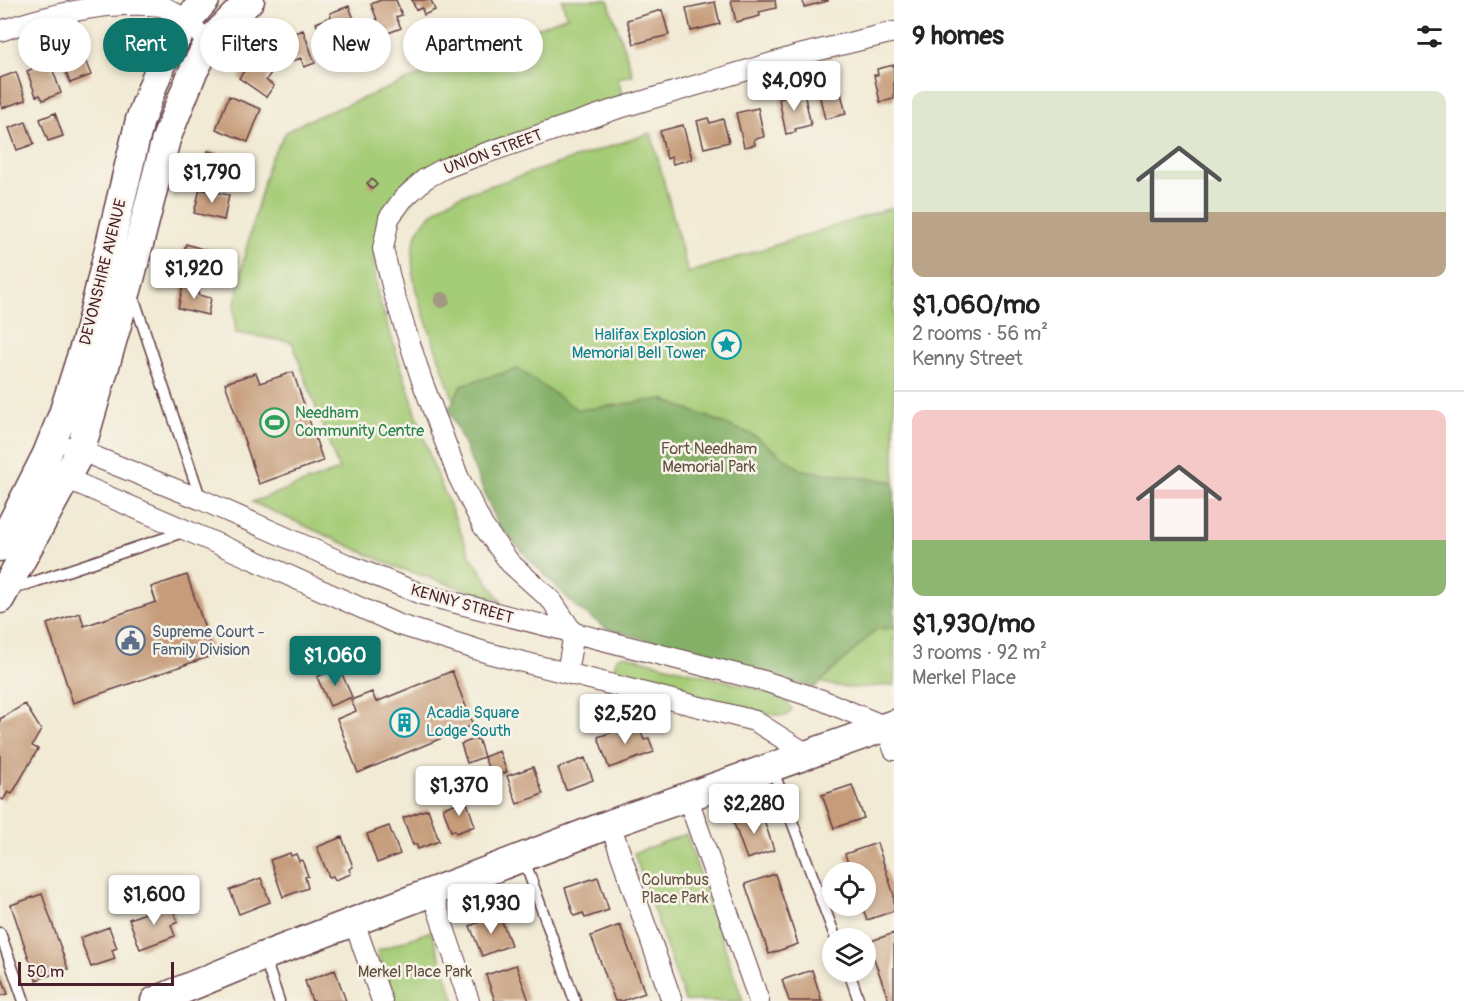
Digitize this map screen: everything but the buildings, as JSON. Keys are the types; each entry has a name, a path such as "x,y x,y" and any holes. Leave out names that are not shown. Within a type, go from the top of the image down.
{"street":[{"name":"DEVONSHIRE AVENUE","path":"188,20 205,0"},
{"name":"DEVONSHIRE AVENUE","path":"232,18 250,0"},
{"path":"0,31 60,10 95,2 135,1 163,7 180,18"},
{"path":"188,24 200,34"},
{"name":"UNION STREET","path":"574,634 552,601 503,554 483,526 458,476 422,381 394,294 383,249 389,218 403,199 425,179 443,169 477,156 613,110 795,56 894,32"},
{"name":"DEVONSHIRE AVENUE","path":"2,595 81,452 129,283 166,139 200,59"},
{"name":"DEVONSHIRE AVENUE","path":"0,547 40,468 63,414 89,332 140,120 158,72"},
{"name":"KENNY STREET","path":"53,440 202,500 346,564 421,594 764,681 822,700 891,734"},
{"path":"40,468 187,530 397,624 488,653 755,721 807,754"},
{"path":"187,530 202,500"},
{"path":"567,672 574,634"},
{"path":"166,999 264,956 610,824 807,754 891,734"},
{"path":"687,796 759,1001"},
{"path":"610,824 672,1001"},
{"path":"432,893 469,1001"},
{"path":"354,922 382,1001"}],"lane":[{"path":"129,283 202,500"},
{"path":"2,595 187,530"},
{"path":"771,766 832,928"},
{"path":"523,857 575,1001"},
{"path":"0,933 24,1001"},
{"path":"264,956 279,1001"},
{"path":"853,982 860,1001"}],"green space":[{"path":"562,0 608,0 633,75 618,78 623,99 439,164 375,251 378,296 433,465 470,555 501,601 396,567 252,502 339,470 292,342 236,333 234,308 245,254 269,162 286,132 304,122 428,72 543,72 543,26 567,16"},
{"name":"Fort Needham Memorial Park","path":"651,133 688,273 894,207 894,685 852,688 831,685 636,631 563,590 530,561 513,539 483,486 416,291 412,259 417,234 432,214 459,196"},
{"path":"518,369 578,410 662,399 753,435 802,470 894,483 894,628 877,629 814,688 606,628 576,607 498,525 449,409 461,385"},
{"path":"624,655 769,692 786,701 792,710 786,716 774,715 629,681 617,675 614,667 617,658"},
{"name":"Columbus Place Park","path":"686,834 743,1001 685,1001 634,853"},
{"name":"Merkel Place Park","path":"431,931 455,1001 394,1001 377,951"}],"place":[{"name":"Halifax Explosion Memorial Bell Tower","path":"727,344"},
{"name":"Needham Community Centre","path":"274,422"},
{"name":"Supreme Court - Family Division","path":"131,641"},
{"name":"Acadia Square Lodge South","path":"405,722"}]}
